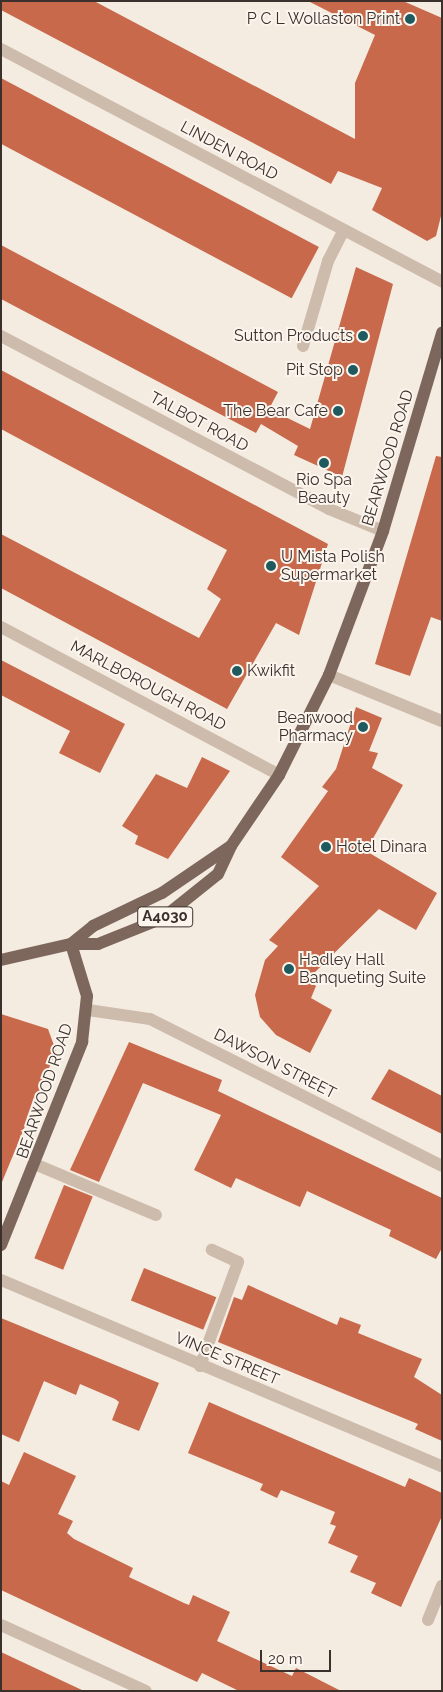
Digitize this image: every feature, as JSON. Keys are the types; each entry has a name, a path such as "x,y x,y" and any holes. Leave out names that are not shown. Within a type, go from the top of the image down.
{"main road":[{"name":"BEARWOOD ROAD","path":"71,944 98,944 163,918 218,874 230,846 279,775 328,675 383,531 442,333"},
{"name":"BEARWOOD ROAD","path":"71,944 94,926 162,893 230,846"},
{"name":"BEARWOOD ROAD","path":"1,1245 37,1165 82,1042 88,1010 71,944"},
{"path":"1,960 71,944"}],"street":[{"name":"LINDEN ROAD","path":"1,49 442,282"},
{"path":"302,346 328,261 344,230"},
{"name":"TALBOT ROAD","path":"1,336 334,512 383,531"},
{"name":"MARLBOROUGH ROAD","path":"1,627 279,775"},
{"path":"328,675 442,721"},
{"name":"DAWSON STREET","path":"88,1010 150,1019 442,1166"},
{"path":"37,1165 156,1216"},
{"path":"200,1366 238,1262 212,1250"},
{"name":"VINCE STREET","path":"1,1280 200,1366 442,1466"},
{"path":"428,1620 442,1586"},
{"path":"1,1625 146,1691"}],"building":[{"path":"1,1 94,1 355,139 355,83 375,35 308,1 403,1 442,18 442,212 436,236 427,241 372,210 382,188 338,171 331,184 1,10"},
{"path":"1,78 319,247 292,298 1,144"},
{"path":"1,245 278,392 269,409 310,429 356,267 393,284 342,477 294,455 298,446 261,424 256,433 1,299"},
{"path":"1,370 328,544 299,635 276,623 227,709 1,588 1,534 199,638 221,599 207,589 227,550 1,429"},
{"path":"436,456 442,457 442,621 431,617 410,676 375,664"},
{"path":"1,660 125,724 100,773 59,753 70,731 1,695"},
{"path":"356,707 382,718 369,751 378,753 372,768 403,785 366,851 437,893 416,930 379,909 308,979 316,986 311,998 332,1010 310,1053 276,1035 260,1017 255,995 265,960 278,946 269,940 319,886 281,857 328,791 322,787 336,769"},
{"path":"202,757 230,771 168,859 135,844 138,836 122,826 156,774 187,788"},
{"path":"1,1014 48,1029 56,1051 2,1182"},
{"path":"129,1042 222,1080 218,1091 442,1198 442,1248 436,1259 389,1236 391,1230 307,1191 300,1207 236,1178 231,1188 194,1170 221,1115 143,1083 99,1182 70,1170"},
{"path":"389,1069 442,1096 442,1134 371,1099"},
{"path":"64,1185 93,1197 63,1270 34,1258"},
{"path":"144,1268 216,1297 203,1330 131,1300"},
{"path":"248,1285 337,1325 340,1317 361,1325 358,1333 422,1359 414,1377 442,1395 442,1441 415,1429 418,1424 218,1342 234,1297 242,1300"},
{"path":"1,1318 159,1383 139,1431 112,1420 119,1402 115,1399 80,1384 76,1395 44,1381 19,1442 1,1434"},
{"path":"209,1402 405,1487 409,1478 442,1493 442,1516 401,1607 371,1593 376,1583 350,1572 358,1556 328,1543 336,1526 330,1524 335,1512 281,1490 277,1498 260,1490 263,1484 188,1453"},
{"path":"24,1452 76,1476 58,1514 73,1521 67,1533 74,1539 133,1568 129,1577 184,1603 189,1605 193,1595 230,1612 217,1641 292,1676 296,1668 341,1691 239,1691 202,1673 197,1682 1,1590 1,1481 9,1485"},
{"path":"1,1652 84,1691 1,1691"}],"place":[{"name":"P C L Wollaston Print","path":"410,19"},
{"name":"Sutton Products","path":"363,336"},
{"name":"Pit Stop","path":"353,370"},
{"name":"The Bear Cafe","path":"338,411"},
{"name":"Rio Spa Beauty","path":"324,463"},
{"name":"U Mista Polish Supermarket","path":"271,566"},
{"name":"Kwikfit","path":"237,671"},
{"name":"Bearwood Pharmacy","path":"363,727"},
{"name":"Hotel Dinara","path":"326,847"},
{"name":"Hadley Hall Banqueting Suite","path":"289,969"}]}
